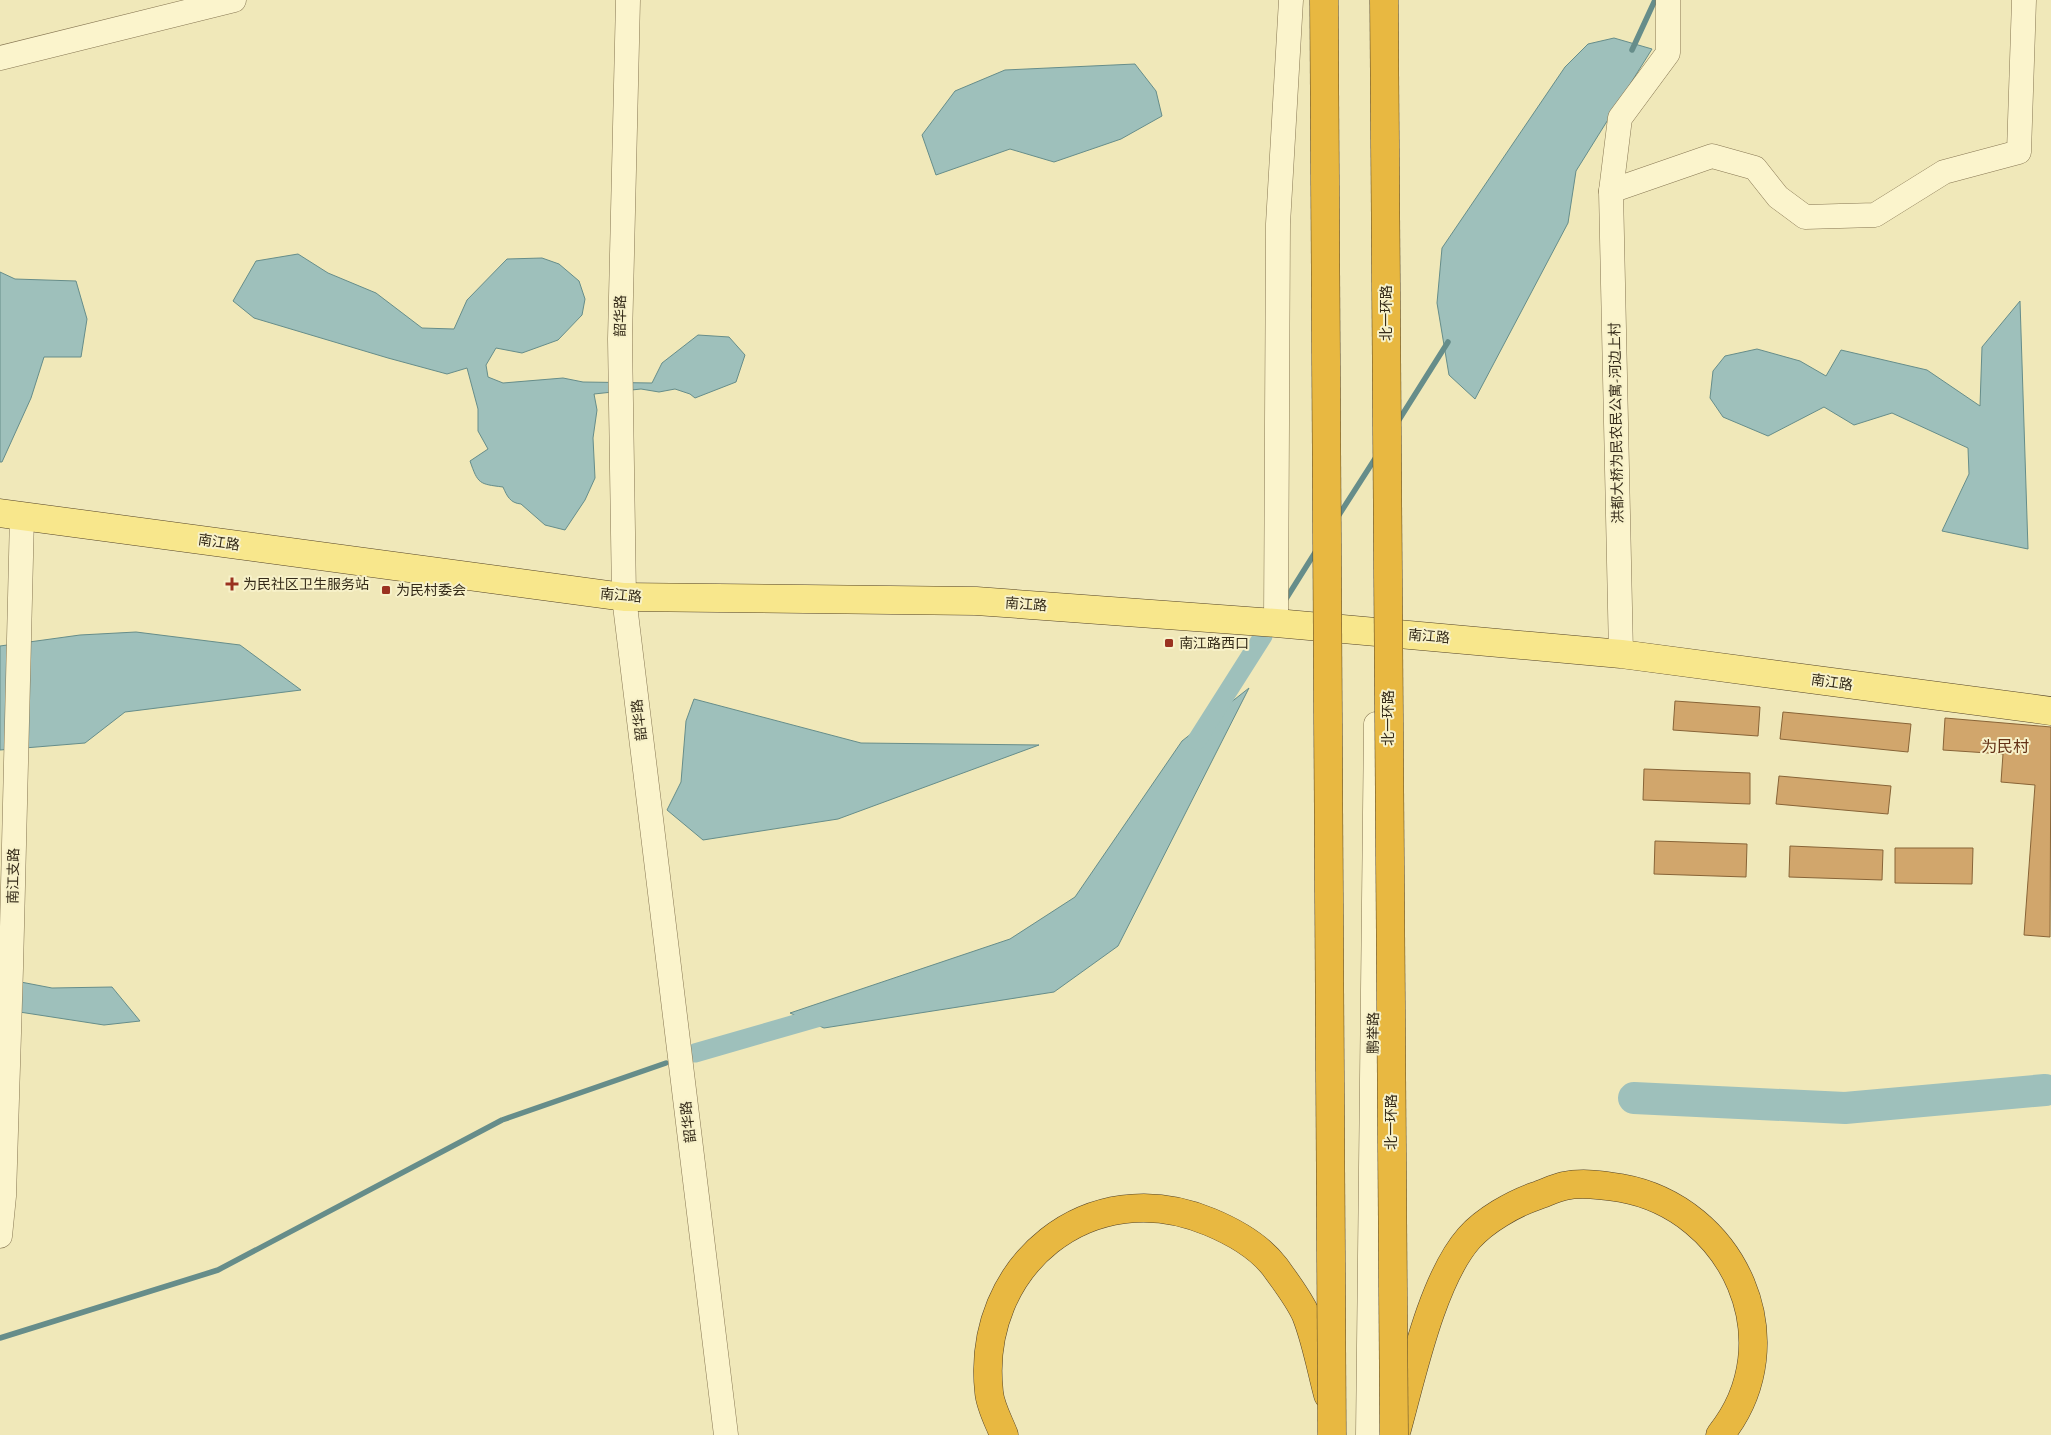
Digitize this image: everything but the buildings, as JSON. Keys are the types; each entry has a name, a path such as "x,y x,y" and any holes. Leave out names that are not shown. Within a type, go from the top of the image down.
{"highway":[{"path":"1324,0 1332,1422"},
{"name":"北一环路","path":"1384,0 1395,1435"},
{"path":"1395,1435 1426,1328 1448,1271 1469,1238 1499,1214 1526,1200 1566,1186 1602,1184 1638,1191 1680,1209 1709,1235 1730,1261 1749,1305 1754,1350 1747,1387 1732,1421 1720,1435"},
{"path":"1004,1435 989,1394 988,1350 1000,1306 1023,1266 1048,1242 1096,1214 1124,1209 1161,1209 1195,1216 1236,1233 1274,1266 1305,1314 1332,1422"}],"main road":[{"name":"南江路","path":"11,514 624,597 976,601 1276,623 1620,654 2051,711"}],"street":[{"path":"0,58 234,0"},
{"name":"韶华路","path":"628,0 620,339 624,597 726,1435"},
{"path":"1276,623 1278,224 1291,0"},
{"name":"洪都大桥为民农民公寓-河边上村","path":"1620,654 1611,192 1620,118 1668,53 1668,0"},
{"path":"1611,192 1712,156 1755,168 1778,197 1804,217 1875,215 1944,172 2019,152 2024,0"},
{"name":"南江支路","path":"0,1236 11,514"},
{"name":"鹏举路","path":"1368,1435 1377,632"}],"water":[{"path":"1614,38 1652,49 1576,171 1568,223 1475,399 1449,375 1437,303 1442,248 1565,67 1588,44"},
{"path":"1135,64 1156,91 1162,116 1121,139 1054,162 1010,149 936,175 922,135 955,91 1005,70"},
{"path":"298,254 328,273 376,293 422,328 454,329 467,300 507,259 542,258 559,264 579,281 585,299 582,315 558,340 522,353 496,348 486,365 488,377 503,383 563,378 583,382 652,383 662,363 698,335 729,337 745,355 736,382 695,398 690,394 675,389 659,392 641,389 594,394 597,410 593,438 595,478 585,500 565,530 545,525 521,504 512,501 503,487 484,484 478,479 470,461 488,449 478,431 478,409 467,368 447,374 388,358 254,318 233,301 256,261"},
{"path":"0,272 15,279 76,281 87,319 81,357 44,357 31,398 2,462 0,462"},
{"path":"2020,301 2028,549 1942,531 1969,474 1968,448 1892,413 1854,425 1824,407 1768,436 1723,417 1710,398 1713,371 1725,356 1757,349 1800,361 1826,376 1841,350 1927,370 1980,406 1982,347"},
{"path":"136,632 240,645 301,690 125,712 85,743 0,750 0,646 80,635"},
{"path":"1249,688 1118,946 1054,992 824,1028 790,1013 1010,939 1075,897 1182,741"},
{"path":"694,699 861,743 1039,745 838,819 703,840 667,810 681,782 686,721"},
{"path":"0,978 52,988 112,987 140,1021 104,1025 0,1009"}],"waterway":[{"path":"1632,50 1655,0"},
{"path":"1397,423 1448,342"},
{"path":"1337,518 1378,454"},
{"path":"1284,602 1316,551"},
{"path":"1197,740 1263,636"},
{"path":"695,1053 830,1014"},
{"path":"0,1338 218,1270 502,1120 666,1063"},
{"path":"1634,1098 1845,1108 2045,1090"}],"place":[{"name":"为民社区卫生服务站","path":"232,584"},
{"name":"为民村委会","path":"386,590"},
{"name":"南江路西口","path":"1169,643"}],"district":[{"name":"为民村","path":"2005,746"}]}
